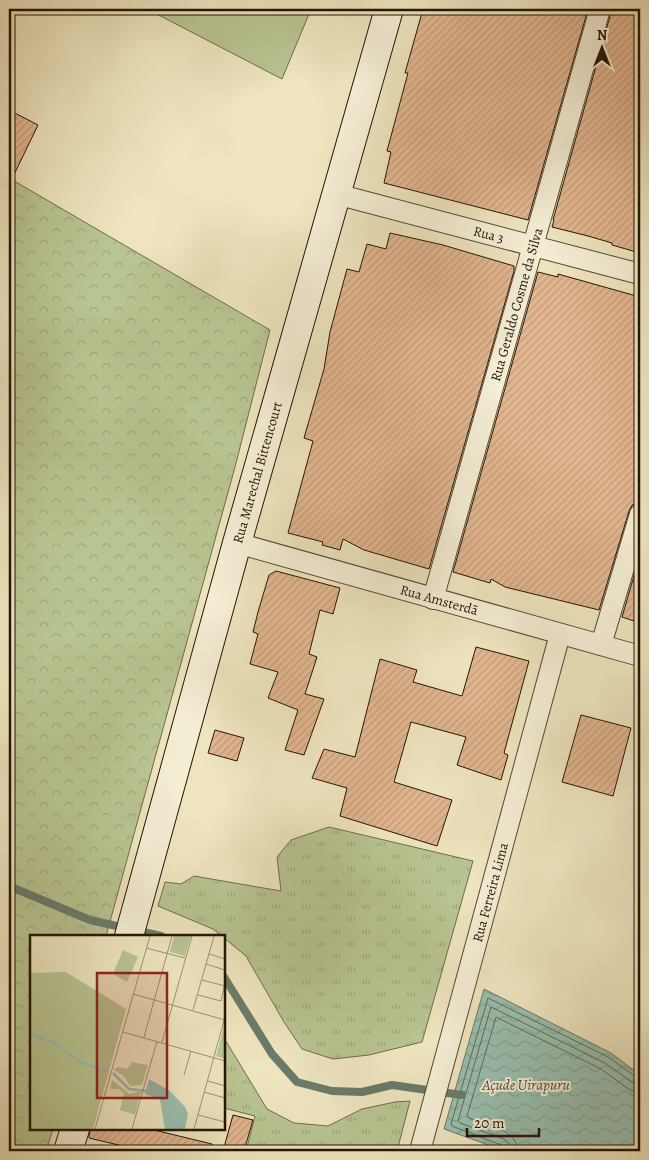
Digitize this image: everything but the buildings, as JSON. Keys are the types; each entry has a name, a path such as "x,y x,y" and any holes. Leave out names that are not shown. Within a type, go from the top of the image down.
{"main road":[{"name":"Rua Marechal Bittencourt","path":"129,935 237,544 389,9"},
{"path":"68,1151 75,1130"}],"street":[{"name":"Rua Geraldo Cosme da Silva","path":"433,599 600,9"},
{"name":"Rua 3","path":"336,194 640,274"},
{"path":"601,645 640,514"},
{"name":"Rua Amsterdã","path":"237,544 640,656"},
{"name":"Rua Ferreira Lima","path":"420,1151 560,634"}],"green space":[{"path":"147,9 311,9 282,79"},
{"path":"9,178 270,330 235,467 106,935 30,935 30,1130 53,1130 46,1151 9,1151"},
{"path":"329,827 473,861 422,1042 369,1055 333,1059 302,1049 246,956 225,939 225,935 220,935 213,929 158,906 165,882 181,884 194,876 281,891 277,857 291,840"},
{"path":"225,1040 267,1109 294,1123 328,1126 362,1109 410,1101 397,1151 246,1151 255,1116 225,1108"}],"water":[{"name":"Açude Uirapuru","path":"484,989 611,1053 640,1075 640,1151 505,1151 444,1129"}],"waterway":[{"path":"9,886 90,920 157,935"},
{"path":"225,979 272,1054 297,1082 332,1091 362,1092 392,1085 462,1095"}]}
